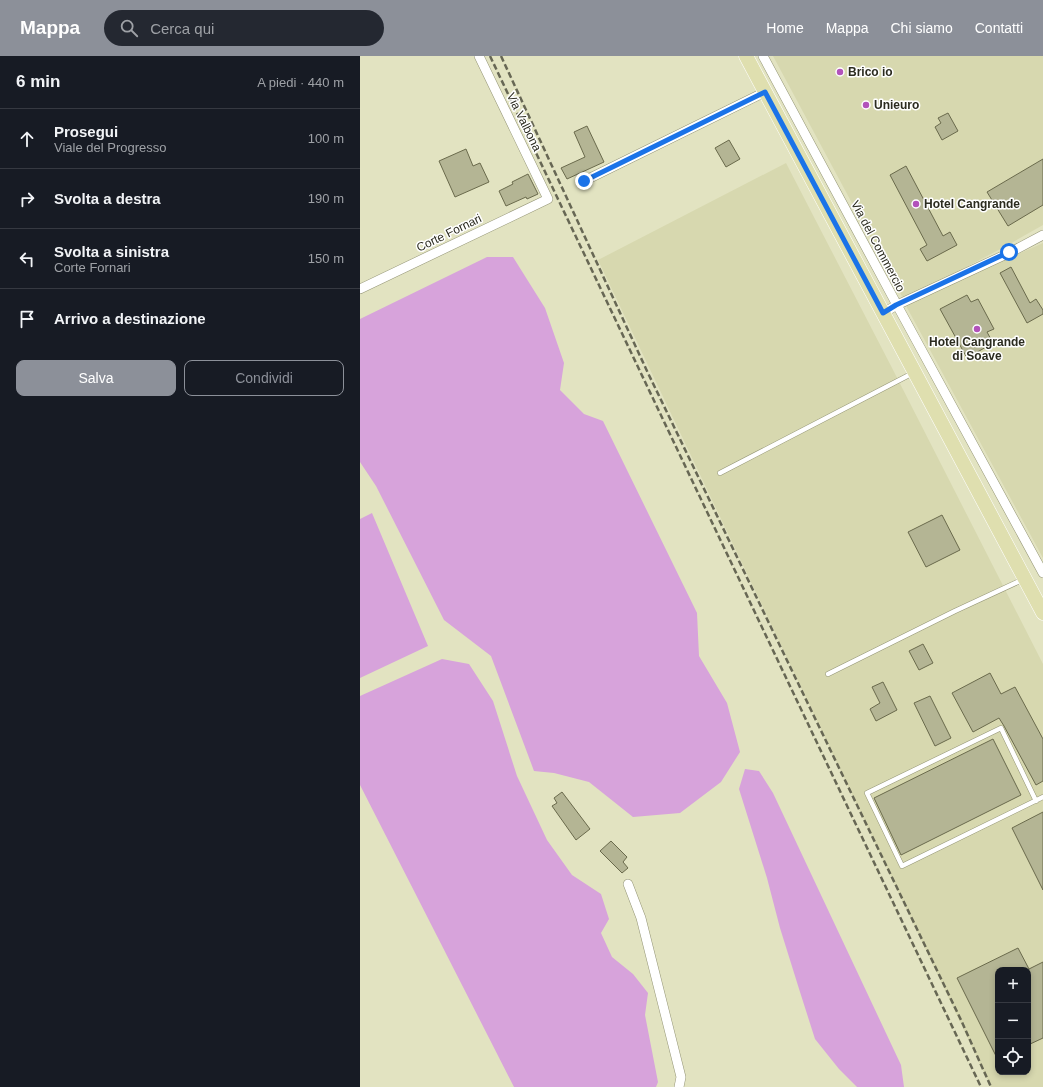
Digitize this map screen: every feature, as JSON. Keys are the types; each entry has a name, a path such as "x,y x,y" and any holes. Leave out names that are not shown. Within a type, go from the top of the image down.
{"main road":[{"path":"746,56 1043,614"}],"street":[{"name":"Via Valbona","path":"479,56 548,199"},
{"name":"Via del Commercio","path":"763,56 896,305 1043,573"},
{"path":"584,181 765,92"},
{"name":"Corte Fornari","path":"360,289 548,199"},
{"path":"883,313 896,305 1043,235"},
{"path":"628,884 641,918 681,1077 679,1087"}],"lane":[{"path":"720,473 914,372"},
{"path":"828,674 955,611 1024,579"},
{"path":"1036,801 1001,728 867,794 902,866 1036,801 1043,797"}],"shaded area":[{"path":"773,56 1043,56 1043,225 904,300"},
{"path":"786,163 1043,664 1043,1087 991,1087 598,260"},
{"path":"1043,243 1043,558 905,304"},
{"path":"487,257 513,257 545,308 564,363 560,390 584,414 603,421 697,613 699,656 727,703 740,752 721,782 680,813 633,817 589,782 554,773 534,771 491,656 444,620 376,486 360,462 360,319"},
{"path":"372,513 428,646 360,678 360,519"},
{"path":"442,659 469,664 493,701 517,776 547,840 572,875 601,894 609,919 601,933 612,957 633,974 648,993 645,1015 658,1082 656,1087 514,1087 360,785 360,696"},
{"path":"745,769 759,771 773,793 901,1065 904,1087 857,1087 839,1069 815,1039 780,928 767,878 739,789"}],"building":[{"path":"948,113 958,131 942,140 935,127 941,123 938,118"},
{"path":"587,126 604,162 567,179 561,168 585,157 574,132"},
{"path":"729,140 740,159 726,167 715,148"},
{"path":"466,149 473,166 480,163 489,182 455,197 439,161"},
{"path":"1043,159 1043,205 1008,226 987,192"},
{"name":"Hotel Cangrande","path":"906,166 943,236 950,232 957,245 927,261 920,249 927,245 890,175"},
{"path":"528,174 538,194 527,199 526,197 506,206 499,191"},
{"path":"1011,267 1030,303 1036,299 1043,310 1043,314 1027,323 1000,273"},
{"path":"967,295 971,302 978,299 994,329 987,332 993,343 967,358 940,309"},
{"path":"942,515 960,550 926,567 908,532"},
{"path":"923,644 933,663 919,670 909,651"},
{"path":"990,673 1001,694 1015,687 1043,739 1043,781 1036,785 999,718 973,732 952,693"},
{"path":"883,682 897,710 876,721 870,709 880,703 872,687"},
{"path":"930,696 951,738 935,746 914,703"},
{"path":"993,739 1021,795 901,855 874,798"},
{"path":"562,792 590,829 576,840 552,806 557,803 554,798"},
{"path":"1043,812 1043,890 1012,828"},
{"path":"611,841 627,857 623,862 628,868 622,873 600,851"},
{"path":"1018,948 1028,967 995,967 995,1054 957,978"},
{"path":"1043,962 1043,1038 1031,1044 1031,968"}],"railway":[{"path":"490,56 981,1087"},
{"path":"501,56 647,371 961,1020 991,1087"}],"place":[{"name":"Brico io","path":"840,72"},
{"name":"Unieuro","path":"866,105"},
{"name":"Hotel Cangrande","path":"916,204"},
{"name":"Hotel Cangrande di Soave","path":"977,329"}],"route":[{"path":"584,181 765,92 883,313 896,305 1009,252"}]}
